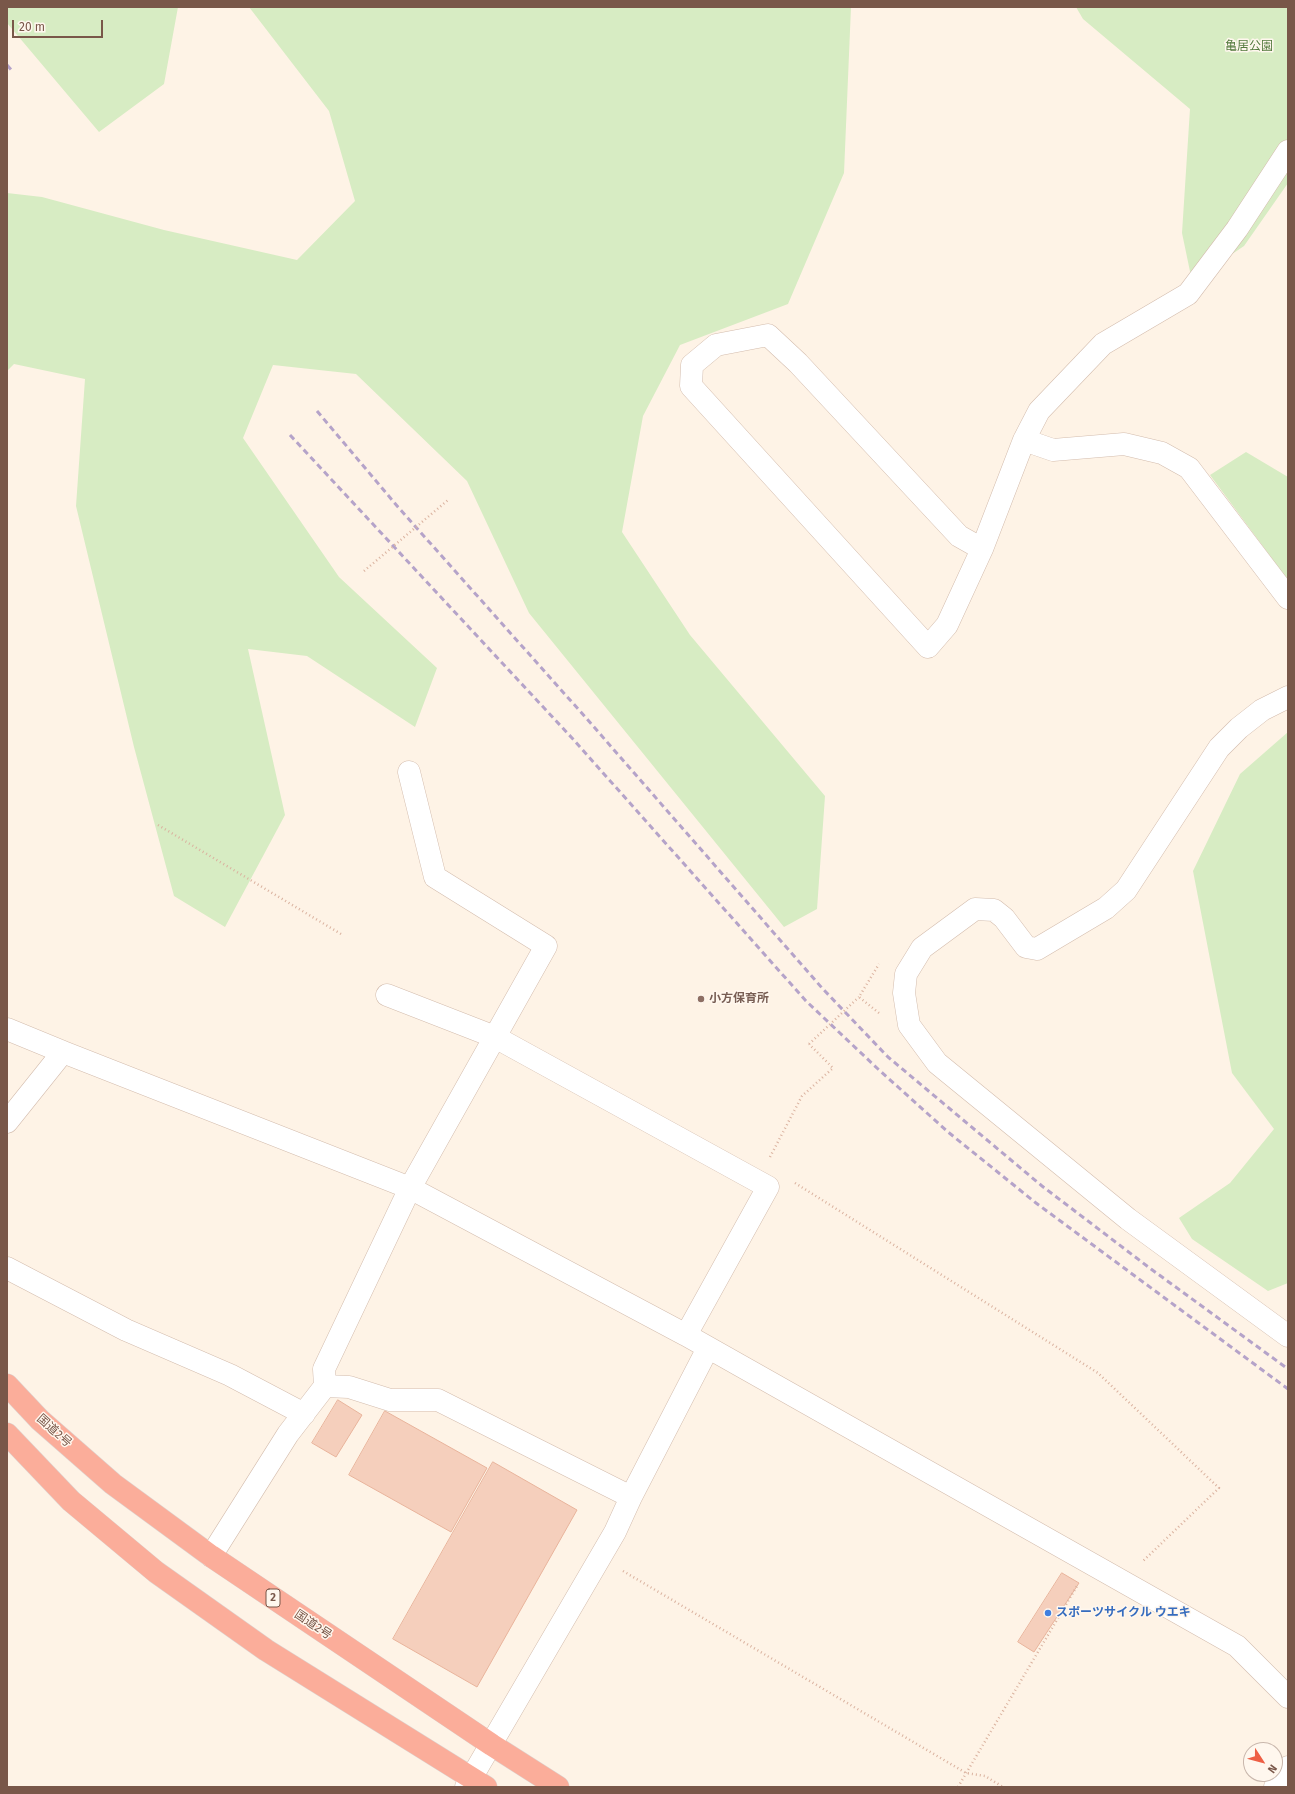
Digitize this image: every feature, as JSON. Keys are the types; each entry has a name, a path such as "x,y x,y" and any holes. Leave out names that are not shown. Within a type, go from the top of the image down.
{"highway":[{"name":"国道2号","path":"7,1385 40,1420 113,1484 210,1556 492,1745 558,1787"},
{"path":"7,1434 70,1501 156,1572 266,1650 474,1784"}],"street":[{"path":"982,548 959,536 798,363 768,336 716,345 692,366 691,386 928,647 947,625 982,548 1024,440 1039,411 1102,344 1188,294 1237,229 1288,151"},
{"path":"1024,440 1053,450 1124,444 1162,453 1190,468 1288,598"},
{"path":"1288,697 1262,710 1239,728 1219,748 1126,890 1106,908 1037,950 1026,947 1004,918 994,910 975,909 922,948 906,974 904,993 909,1025 937,1063 1128,1219 1288,1336"},
{"path":"210,1556 288,1434 325,1386 324,1369 410,1188 546,946 435,877 409,772"},
{"path":"387,994 495,1037 768,1187 686,1335"},
{"path":"7,1029 410,1188 686,1335 1237,1646 1288,1696"},
{"path":"7,1122 63,1052"},
{"path":"7,1268 126,1330 230,1376 304,1414"},
{"path":"474,1784 492,1745 615,1532 631,1497 708,1348"},
{"path":"325,1386 349,1387 390,1400 438,1400 631,1497"},
{"path":"1275,1787 1288,1767"}],"path":[{"path":"364,572 448,500"},
{"path":"158,825 341,934"},
{"path":"776,1147 802,1096 833,1068 809,1044 859,997"},
{"path":"768,1187 788,1179 1098,1373 1219,1488 1137,1566 1126,1584"},
{"path":"601,1557 966,1773 985,1776 1003,1787"},
{"path":"958,1787 1091,1564"}],"green space":[{"path":"7,7 178,7 164,84 99,132 7,23"},
{"path":"249,7 851,7 844,173 788,304 680,345 643,416 622,532 690,635 825,796 817,909 784,927 529,613 467,481 356,374 273,365 243,438 339,577 437,668 415,727 307,656 248,649 285,815 225,927 174,896 134,747 76,506 85,379 14,364 7,371 7,193 42,197 164,230 297,260 355,201 329,111"},
{"name":"亀居公園","path":"1076,7 1288,7 1288,183 1244,246 1192,281 1182,233 1190,109 1083,19"},
{"path":"1246,452 1288,477 1288,580 1210,475"},
{"path":"1288,732 1288,1283 1268,1291 1192,1239 1179,1218 1230,1183 1274,1129 1232,1073 1193,871 1240,774"}],"building":[{"path":"338,1400 362,1415 336,1457 312,1443"},
{"path":"385,1411 487,1468 451,1532 349,1475"},
{"path":"493,1462 577,1510 477,1687 393,1639"},
{"name":"スポーツサイクル ウエキ","path":"1062,1573 1079,1583 1034,1652 1018,1642"}],"railway":[{"path":"7,65 13,72"},
{"path":"317,411 398,507 587,719 822,988 888,1057 1042,1186 1151,1269 1288,1369"},
{"path":"290,435 572,738 806,1001 948,1132 1036,1203 1288,1389"}],"place":[{"name":"小方保育所","path":"701,999"},
{"name":"スポーツサイクル ウエキ","path":"1048,1613"}]}
